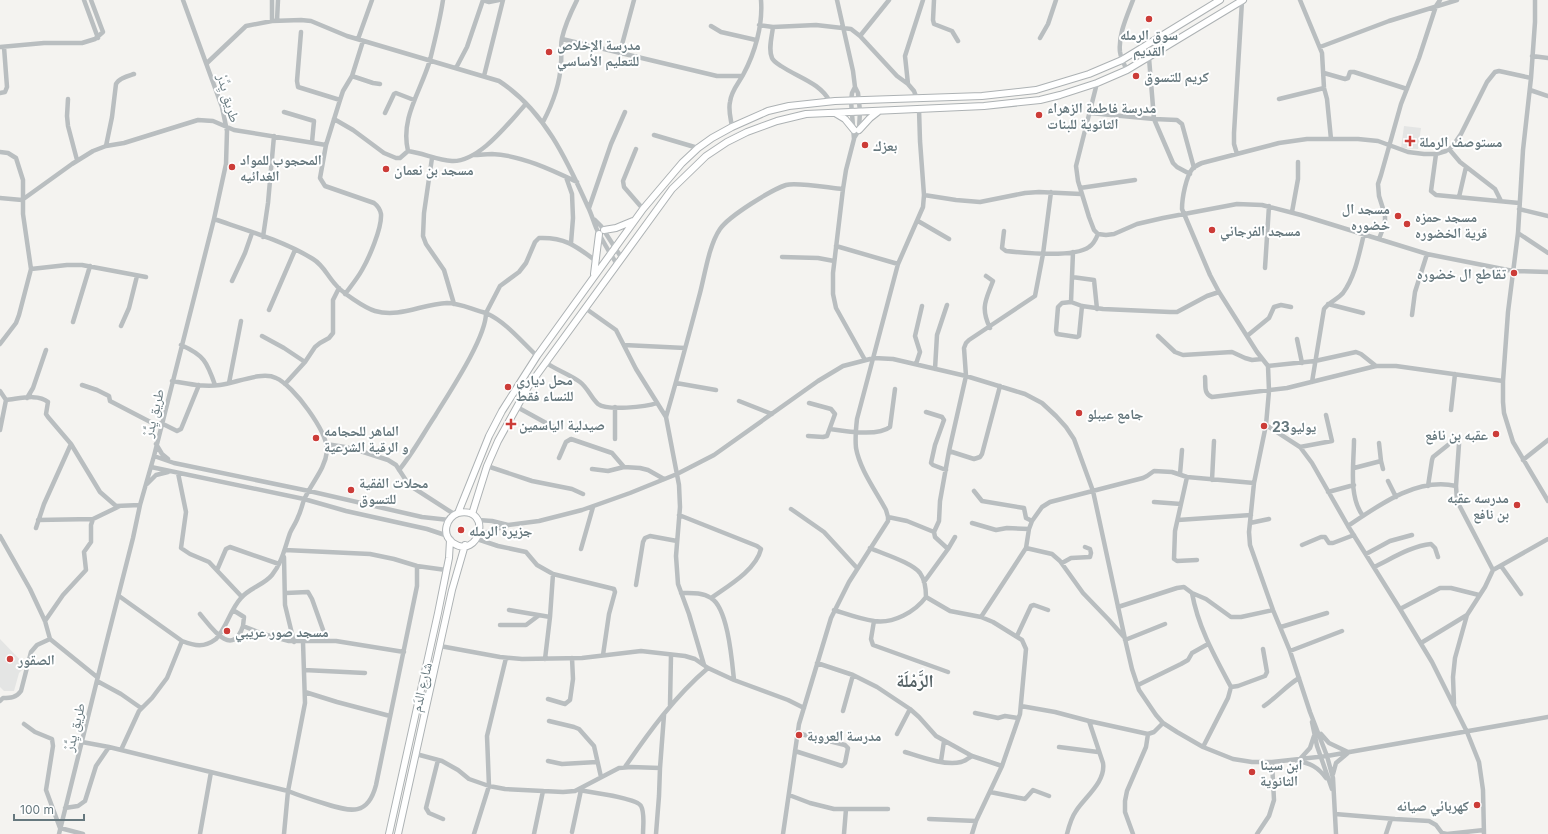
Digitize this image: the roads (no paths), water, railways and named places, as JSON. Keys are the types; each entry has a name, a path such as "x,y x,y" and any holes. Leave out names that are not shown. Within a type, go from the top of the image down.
{"main road":[{"path":"456,514 489,436 502,411 537,356 643,209 682,163 698,148 732,127 768,111 789,106 830,102 982,96 1036,90 1089,74 1122,60 1220,0"},
{"path":"472,514 487,466 517,407 545,362 672,189 706,156 727,142 747,132 777,121 806,114 984,106 1040,100 1060,96 1097,83 1127,70 1243,0"},
{"path":"834,112 845,119 856,130 879,111"},
{"path":"594,275 601,232 622,226 636,219"},
{"path":"463,512 472,514 478,520 480,527 478,537 470,544 465,546 457,544 449,538 446,528 448,520 456,514 463,512"},
{"name":"شارع الدَم","path":"389,834 446,570 449,538"},
{"name":"شارع الدَم","path":"398,834 454,584 465,546"}],"street":[{"path":"84,0 98,38"},
{"path":"0,93 5,92 7,87 2,47 82,43 98,38 103,32 91,0"},
{"name":"طريق يِدِّرْ","path":"59,834 119,596 140,505 154,456 214,219 226,164 227,128 220,101 183,0"},
{"path":"272,0 272,21"},
{"path":"277,21 278,0"},
{"path":"345,294 361,272 367,260 378,229 381,212 374,204 325,186 322,184 320,175 326,145 343,91 352,76 372,0"},
{"path":"408,152 406,130 414,100 429,62 443,0"},
{"path":"456,68 467,47 483,0 489,2 500,0"},
{"path":"484,76 503,0"},
{"path":"543,122 556,93 560,77 562,39 567,22 577,0"},
{"path":"620,52 634,0"},
{"path":"732,127 730,102 736,84 742,76 753,53 759,26 761,0"},
{"path":"836,0 853,71 855,87 858,93 860,111 843,189 834,261 833,294 836,308 865,360"},
{"path":"860,36 889,0"},
{"path":"908,84 905,56 923,0"},
{"path":"934,0 934,24 952,31 958,40"},
{"path":"1040,38 1048,24 1056,0"},
{"path":"1127,70 1120,52 1120,42 1122,31 1133,0"},
{"path":"1237,154 1234,144 1234,132 1243,0"},
{"path":"1300,0 1322,53 1324,88 1327,100 1331,139"},
{"path":"1379,239 1385,223 1385,215 1379,196 1378,184 1407,89 1436,6 1440,0"},
{"path":"1320,47 1389,21 1458,0"},
{"path":"1535,0 1531,78 1519,203 1518,233 1508,312 1503,380 1504,412 1513,442 1548,501"},
{"path":"207,63 246,26 272,21 301,20 311,21 361,40 429,62 456,68 499,81 526,104 543,122 554,139 577,182 610,254 617,264"},
{"path":"759,26 773,27 816,25 851,29 860,36 897,76 908,84 914,91 917,99"},
{"path":"711,26 720,32 756,40"},
{"path":"773,27 770,49 771,57 774,61 792,74 819,88 826,94 830,102"},
{"path":"301,32 296,80 298,87 340,100"},
{"path":"562,39 717,76 742,76"},
{"path":"1532,56 1548,58"},
{"path":"1148,58 1154,119 1173,163 1190,174"},
{"path":"1331,780 1321,756 1316,732 1290,651 1273,610 1250,545 1250,523 1254,483 1266,425 1269,391 1268,366 1218,292 1184,214 1182,201 1190,174 1194,168 1202,163 1278,143 1307,139 1358,139 1378,141 1408,152 1436,154 1449,149 1461,134 1484,88 1495,72 1499,71 1531,78"},
{"path":"1324,73 1345,79 1348,78 1350,72 1354,72 1407,89"},
{"path":"106,146 112,117 116,84 121,79 134,74"},
{"path":"352,76 373,84 380,84"},
{"path":"1097,83 1077,161 1076,172 1094,230 1098,234 1114,234 1137,224 1237,204 1250,204 1269,206 1292,212 1427,254 1513,271 1548,272"},
{"path":"855,87 852,93 851,101 856,130"},
{"path":"1279,98 1324,88"},
{"path":"1530,90 1548,96"},
{"path":"385,113 394,94 396,93 414,100"},
{"path":"68,100 68,126 77,160"},
{"path":"473,155 503,129 526,104"},
{"path":"783,834 797,733 834,610 857,568 884,527 888,517 886,510 859,459 856,447 856,432 857,419 898,264 923,207 924,195 919,109"},
{"path":"284,112 314,121 312,142"},
{"path":"589,208 611,144 625,112"},
{"path":"1090,113 1178,120 1180,122 1194,168"},
{"path":"334,119 353,130 384,154 396,158 400,158 408,152 420,153 432,158 452,161 473,155 492,154 531,162 577,182"},
{"path":"0,198 22,200 77,160 106,146 131,141 198,120 213,121 227,128 326,145"},
{"path":"654,135 698,148"},
{"path":"263,237 268,204 274,136"},
{"path":"636,149 623,184 643,209"},
{"path":"1449,149 1466,167 1495,189 1501,201"},
{"path":"0,152 8,153 16,158 23,180 22,200 24,225 31,269 19,316 0,344"},
{"path":"1436,154 1432,192 1436,195 1519,203"},
{"path":"432,158 424,213 423,236 426,244 444,270 454,304"},
{"path":"1292,212 1298,179 1298,162"},
{"path":"1459,197 1466,167"},
{"path":"566,177 572,194 573,218 571,243"},
{"path":"1080,188 1135,180"},
{"path":"666,417 710,255 720,229 725,223 761,198 787,185 799,184 843,189"},
{"path":"924,195 966,202 980,202 1025,193 1051,192 1082,194"},
{"path":"948,548 935,537 934,532 939,521 940,501 948,451 966,376 964,348 966,344 1035,296 1043,254 1051,192"},
{"path":"1265,268 1269,206"},
{"path":"1519,209 1548,216"},
{"path":"214,219 295,250 319,264 345,294 367,308 376,311 393,313 427,306 454,304 486,313 502,322 537,356"},
{"path":"918,221 949,239"},
{"path":"1004,231 1002,248 1006,252 1043,254 1082,251 1093,244 1098,234"},
{"path":"601,232 615,248 621,258"},
{"path":"232,281 245,253 252,233"},
{"path":"1518,233 1548,253"},
{"path":"1312,382 1322,317 1328,304 1342,294 1349,282 1355,269 1364,234"},
{"path":"399,470 414,449 468,361 482,331 486,313 500,286 519,272 526,263 537,240 541,238 571,243 596,261"},
{"path":"836,246 898,264"},
{"path":"269,310 295,250"},
{"path":"1071,302 1073,252"},
{"path":"1412,315 1415,292 1427,254"},
{"path":"782,257 818,258 834,261"},
{"path":"31,269 68,265 90,266 146,277"},
{"path":"73,322 90,266"},
{"path":"122,326 129,308 137,276"},
{"path":"986,276 993,281 984,306 986,320 990,328"},
{"path":"1072,277 1094,280 1097,308"},
{"path":"285,384 305,362 315,347 320,342 329,338 333,333 333,300 339,288"},
{"path":"1082,306 1079,336 1076,338 1057,334 1058,307 1062,303 1071,302 1082,306 1097,308 1177,312 1207,296 1218,292"},
{"path":"1328,304 1363,313"},
{"path":"935,369 937,335 947,305"},
{"path":"1247,336 1269,318 1274,307 1281,305 1291,307"},
{"path":"916,364 920,352 915,336 922,306"},
{"path":"585,308 614,328 666,417 677,474 680,501 677,541 677,572 681,593 692,621 706,666"},
{"path":"229,383 241,321"},
{"path":"262,336 305,362"},
{"path":"1158,336 1175,352 1183,355 1232,352 1252,360 1262,358"},
{"path":"1298,339 1302,363"},
{"path":"624,345 685,348"},
{"path":"181,346 192,350 206,362 209,366 215,385"},
{"path":"27,398 33,388 46,350"},
{"path":"1268,366 1315,361 1356,352 1361,354 1376,366"},
{"path":"478,537 508,525 551,518 592,506 677,474 714,455 830,372 843,366 874,358 893,359 966,376 1025,394 1042,403 1056,416 1074,439 1093,491 1125,639 1132,669 1138,685 1146,701 1163,723 1203,747 1233,759 1252,762 1272,762 1327,756 1548,717"},
{"path":"545,362 556,370 580,382 600,405 615,408 657,403"},
{"path":"1206,377 1206,393 1208,396 1212,397 1269,391 1376,366 1396,366 1503,380"},
{"path":"1452,410 1455,374"},
{"path":"119,596 182,642 202,646 209,644 219,636 242,596 267,580 279,564 304,499 319,476 325,458 326,444 311,414 278,378 268,376 215,385 199,385 172,381"},
{"path":"676,382 716,390"},
{"path":"82,385 109,396 110,401 177,431 181,429 199,385"},
{"path":"948,451 974,458 980,457 1000,386"},
{"path":"830,428 856,432 882,431 890,427 895,389"},
{"path":"0,391 6,400 0,430"},
{"path":"6,400 27,398 46,400 48,402 46,414 71,444 100,492 116,506 140,505"},
{"path":"739,401 772,414"},
{"path":"808,436 825,437 828,434 835,414 833,410 809,403"},
{"path":"517,407 557,429"},
{"path":"615,408 615,439"},
{"path":"926,412 942,417 944,420 935,445 931,463 946,470"},
{"path":"1300,447 1330,443 1332,441 1326,416"},
{"path":"1266,425 1300,447 1312,463 1348,526 1421,643 1467,732 1479,762 1483,790 1484,832 1447,834 1442,833 1436,825 1429,820 1391,819 1335,814"},
{"path":"559,458 566,442 571,439 612,454 624,467"},
{"path":"1354,440 1354,496 1357,508 1363,516"},
{"path":"1523,460 1548,440"},
{"path":"1212,480 1214,441"},
{"path":"1379,443 1383,469"},
{"path":"36,528 38,520 71,444"},
{"path":"156,444 164,456 174,462"},
{"path":"326,444 351,448 388,460 399,470 409,485 456,514"},
{"path":"1459,444 1456,486 1457,501 1461,511 1494,570"},
{"path":"1428,486 1433,457 1448,445"},
{"path":"1180,474 1182,450"},
{"path":"154,456 174,462 422,517 448,520"},
{"path":"1354,468 1381,461"},
{"path":"487,466 532,481 572,489 583,494"},
{"path":"151,467 304,499 346,512 423,528 449,538"},
{"path":"592,469 608,471 624,467 640,468 648,470 664,479"},
{"path":"981,617 1026,548 1029,529 1032,522 1042,507 1050,502 1143,478 1154,471 1212,480 1254,483"},
{"path":"146,485 156,475 172,472"},
{"path":"178,473 186,512 181,548 190,554 209,562 242,596"},
{"path":"1187,477 1175,531 1174,559 1177,561 1197,560"},
{"path":"1388,481 1396,497"},
{"path":"1348,526 1406,492 1441,484 1456,486"},
{"path":"1328,492 1354,485"},
{"path":"974,491 982,501 1024,508 1026,518 1032,522"},
{"path":"1154,502 1181,504"},
{"path":"38,520 93,519 120,506"},
{"path":"581,549 592,506"},
{"path":"791,509 824,532 857,568"},
{"path":"679,515 757,546 761,549 757,557 742,576 711,598"},
{"path":"1178,520 1251,515"},
{"path":"888,517 907,521 934,532"},
{"path":"45,621 63,595 86,570 84,552 91,542 91,526 93,519"},
{"path":"1250,523 1269,519"},
{"path":"478,520 492,521 508,525"},
{"path":"972,523 996,530 1007,528 1029,529"},
{"path":"1302,545 1321,537 1325,537 1329,543 1334,543 1354,535"},
{"path":"1366,554 1390,542 1412,535"},
{"path":"0,536 30,589 45,621 50,639 97,679 141,708"},
{"path":"636,585 643,542 645,538 650,536 677,541"},
{"path":"478,537 498,546 526,552 536,565 553,574 614,589 615,592 609,614 603,655"},
{"path":"924,582 955,537"},
{"path":"1454,706 1453,677 1455,658 1467,615 1494,570 1548,539"},
{"path":"1374,567 1431,544 1438,558"},
{"path":"217,570 226,550 230,547 279,564"},
{"path":"1062,563 1071,558 1090,557 1092,555 1090,549 1085,547"},
{"path":"834,610 874,621 892,619 909,613 919,606 926,597 924,582 921,574 914,568 870,548"},
{"path":"1026,548 1052,554 1062,563 1083,593 1125,639"},
{"path":"284,551 370,554 417,566 446,570"},
{"path":"284,551 284,584 286,593 285,605 294,642"},
{"path":"82,742 110,747 288,791 350,811 357,810 365,806 372,798 375,790 410,617 418,586 417,566"},
{"path":"1501,566 1521,594"},
{"path":"545,659 553,574"},
{"path":"1118,607 1184,587 1192,593 1206,599 1232,617 1241,617 1273,610"},
{"path":"1400,608 1440,588 1451,588 1479,595"},
{"path":"286,593 308,592 327,641"},
{"path":"681,593 701,594 711,598 720,607 730,645 734,680"},
{"path":"1192,593 1194,605 1208,644 1231,687 1228,698 1203,747"},
{"path":"926,597 950,611 981,617 993,622 1022,640 1026,649 1021,706 1018,718 1002,766 976,821 972,834"},
{"path":"1017,636 1031,606 1034,605 1048,610"},
{"path":"200,614 219,636 228,640 234,639 239,635 244,626 244,617 233,610"},
{"path":"510,610 550,617"},
{"path":"1281,627 1327,613"},
{"path":"1421,643 1467,615"},
{"path":"500,625 526,625 538,616"},
{"path":"874,621 871,639 873,645 948,672"},
{"path":"1125,639 1165,624"},
{"path":"244,626 264,634 294,642 327,641 404,652"},
{"path":"1290,651 1342,631"},
{"path":"1,698 12,698 19,694 31,652 37,645 50,639"},
{"path":"121,750 141,708 158,690 166,678 182,642"},
{"path":"284,834 288,791 304,704 303,642"},
{"path":"1138,685 1182,664 1188,660 1192,652 1208,644"},
{"path":"440,646 506,658 572,658 641,651 692,658 734,680 788,700 804,708"},
{"path":"1231,687 1238,686 1265,676 1267,672 1263,649"},
{"path":"670,705 671,655"},
{"path":"474,834 489,786 487,736 506,658"},
{"path":"548,699 565,704 570,700 573,679 572,658"},
{"path":"817,663 853,675 891,696 910,709 936,736 972,756 1002,766"},
{"path":"625,767 670,705 706,666"},
{"path":"304,670 365,673"},
{"path":"843,711 853,675"},
{"path":"1264,706 1274,699 1287,686 1299,678"},
{"path":"305,692 336,702 390,716"},
{"path":"1021,706 1055,712 1148,734 1154,732 1163,723"},
{"path":"897,734 910,709"},
{"path":"975,713 998,718 1007,716 1018,718"},
{"path":"656,834 664,715"},
{"path":"549,721 574,726 579,729 594,746 601,777"},
{"path":"1067,834 1076,811 1095,788 1102,774 1103,766 1088,721"},
{"path":"24,724 35,732 52,739 53,742 46,790 60,828 82,834"},
{"path":"1316,732 1329,743 1349,751"},
{"path":"1316,732 1327,756 1334,794 1336,834"},
{"path":"1300,759 1310,748 1316,732"},
{"path":"795,751 842,766 845,763 848,748 845,745 797,733"},
{"path":"1133,834 1125,812 1125,801 1127,791 1143,753 1148,734"},
{"path":"941,761 944,741"},
{"path":"65,808 78,806 84,801 96,766 110,747"},
{"path":"1058,747 1098,752"},
{"path":"1331,780 1336,763 1349,751"},
{"path":"905,752 941,761 960,763 972,756"},
{"path":"416,754 438,760 451,766 469,778 489,786 505,789 569,792 579,790 619,768 660,768"},
{"path":"438,760 426,808 431,815 443,819"},
{"path":"1292,760 1306,762 1317,768 1331,780"},
{"path":"548,761 562,764 597,762"},
{"path":"1257,834 1269,816 1274,800 1272,762"},
{"path":"200,834 211,772"},
{"path":"572,832 579,790"},
{"path":"579,790 630,799 639,803 642,808 642,834"},
{"path":"990,792 1025,799 1033,790 1049,796"},
{"path":"534,834 543,791"},
{"path":"789,794 826,808 888,809"},
{"path":"844,834 846,809"},
{"path":"928,819 976,821"},
{"path":"1386,834 1391,819"}],"place":[{"name":"سوق الرمله القديم","path":"1149,19"},
{"name":"مدرسة الإخلاص للتعليم الأساسي","path":"549,52"},
{"name":"كريم للتسوق","path":"1136,76"},
{"name":"مدرسة فاطمة الزهراء الثانوية للبنات","path":"1039,115"},
{"name":"مستوصف الرملة","path":"1410,141"},
{"name":"بعزك","path":"865,145"},
{"name":"المحجوب للمواد الغدائيه","path":"232,167"},
{"name":"مسجد بن نعمان","path":"386,169"},
{"name":"مسجد ال خضوره","path":"1398,216"},
{"name":"مسجد حمزه قرية الخضوره","path":"1407,224"},
{"name":"مسجد الفرجاني","path":"1212,230"},
{"name":"تقاطع ال خضوره","path":"1514,273"},
{"name":"محل دياري للنساء فقط","path":"508,387"},
{"name":"جامع عيبلو","path":"1079,413"},
{"name":"صيدلية الياسمين","path":"511,424"},
{"name":"23يوليو","path":"1264,426"},
{"name":"عقبه بن نافع","path":"1496,434"},
{"name":"الماهر للحجامه و الرقية الشرعية","path":"316,438"},
{"name":"محلات الفقية للتسوق","path":"351,490"},
{"name":"مدرسه عقبه بن نافع","path":"1517,505"},
{"name":"جزيرة الرمله","path":"461,530"},
{"name":"مسجد صور عريبي","path":"227,631"},
{"name":"الصقور","path":"10,659"},
{"name":"مدرسة العروبة","path":"799,735"},
{"name":"ابن سينا الثانوية","path":"1252,772"},
{"name":"كهربائي صيانه","path":"1477,805"}],"district":[{"name":"الرَّمْلَة","path":"915,680"}]}
